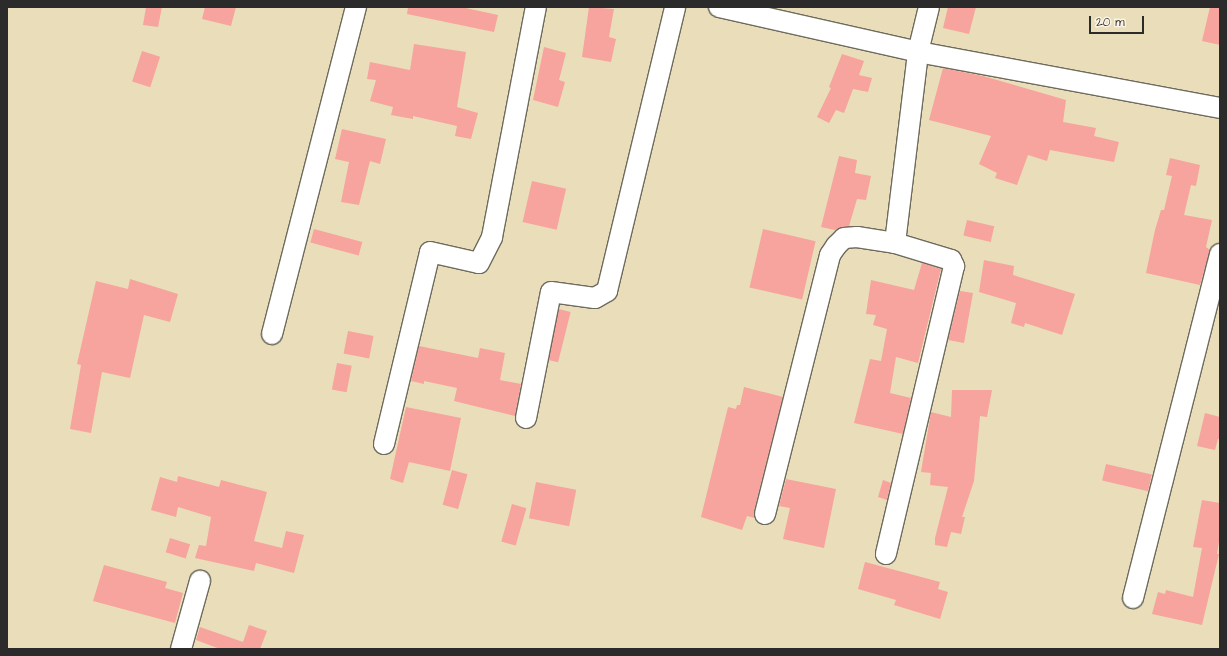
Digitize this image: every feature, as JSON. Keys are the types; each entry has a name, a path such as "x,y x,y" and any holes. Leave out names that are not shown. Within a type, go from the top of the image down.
{"street":[{"path":"272,334 356,7"},
{"path":"384,444 430,252 479,263 492,237 536,7"},
{"path":"526,418 551,292 595,298 607,291 675,7"},
{"path":"719,7 918,52 1220,108"},
{"path":"896,243 918,52 929,7"},
{"path":"765,514 830,255 844,238 857,237 896,243 951,260 954,266 886,554"},
{"path":"1133,598 1220,254"},
{"path":"181,649 200,581"}],"building":[{"path":"146,7 162,7 158,27 143,25"},
{"path":"205,7 236,7 231,26 202,19"},
{"path":"408,7 461,7 498,15 494,32 407,14"},
{"path":"589,7 614,9 609,37 616,39 611,62 582,57"},
{"path":"948,7 976,7 969,34 943,28"},
{"path":"1210,7 1220,7 1220,45 1202,41"},
{"path":"414,44 466,52 457,107 478,113 471,139 455,136 457,126 413,116 413,119 391,115 393,107 370,101 376,80 367,79 370,62 410,70"},
{"path":"544,47 566,53 559,80 565,82 558,107 533,100"},
{"path":"142,51 160,57 150,87 132,81"},
{"path":"842,54 864,61 859,75 872,78 868,92 853,89 844,113 836,110 829,123 817,117 831,88 829,87"},
{"path":"943,68 983,76 1066,100 1063,122 1096,128 1094,136 1119,142 1114,162 1050,150 1047,161 1028,155 1017,185 995,178 997,173 979,164 991,136 929,120"},
{"path":"342,129 386,139 380,164 370,161 359,205 341,202 349,162 335,159"},
{"path":"839,156 857,160 855,173 871,176 866,200 857,199 849,226 835,230 821,227"},
{"path":"1170,158 1200,165 1196,186 1191,185 1184,215 1212,220 1206,247 1210,250 1200,285 1146,273 1155,230 1161,210 1164,210 1172,176 1166,175"},
{"path":"532,181 566,189 557,230 523,222"},
{"path":"967,220 994,226 991,242 963,236"},
{"path":"314,229 362,242 359,255 310,243"},
{"path":"763,229 816,241 802,300 750,287"},
{"path":"984,260 1014,266 1013,275 1075,294 1062,335 1025,323 1024,327 1011,323 1016,303 979,292"},
{"path":"922,263 941,269 918,363 896,357 890,393 911,398 903,434 854,423 870,359 881,361 887,329 873,325 876,315 866,314 871,280 914,290"},
{"path":"130,279 178,294 170,322 144,315 130,378 102,372 91,433 70,429 81,365 77,364 96,281 128,289"},
{"path":"960,291 973,293 964,343 948,340"},
{"path":"559,309 571,312 558,362 546,359"},
{"path":"348,331 374,336 369,359 344,354"},
{"path":"419,346 478,358 480,348 505,353 500,380 521,384 515,416 454,401 457,388 424,381 424,384 411,381"},
{"path":"337,363 352,366 347,392 332,390"},
{"path":"744,387 783,397 754,511 755,518 747,516 742,530 701,517 728,407 736,409 737,405 740,405"},
{"path":"952,390 992,390 987,417 980,416 974,481 962,517 965,517 961,534 951,532 947,547 935,545 935,538 948,487 930,485 931,473 921,472 931,412 951,417"},
{"path":"406,407 461,418 450,471 409,462 403,483 390,479"},
{"path":"1205,413 1220,417 1220,439 1218,439 1215,450 1197,446"},
{"path":"1106,464 1152,475 1148,491 1102,481"},
{"path":"452,470 467,474 458,509 443,505"},
{"path":"178,476 219,487 221,480 267,492 254,541 282,548 286,531 304,535 294,573 256,563 254,571 195,558 199,545 206,546 211,517 178,507 176,517 151,510 160,477 177,482"},
{"path":"786,479 836,489 824,548 783,539 790,508 779,506"},
{"path":"883,480 891,483 887,500 878,497"},
{"path":"536,482 576,490 569,526 529,518"},
{"path":"1202,500 1220,503 1220,535 1217,554 1219,554 1202,625 1152,614 1158,592 1165,594 1166,590 1193,597 1202,548 1193,547"},
{"path":"512,504 526,508 516,546 501,541"},
{"path":"170,538 190,544 186,558 166,552"},
{"path":"865,562 940,582 938,589 948,592 940,619 894,605 896,600 858,589"},
{"path":"104,565 167,582 165,588 183,593 175,623 93,601"},
{"path":"249,625 267,631 260,649 220,649 196,640 200,627 243,642"}]}
